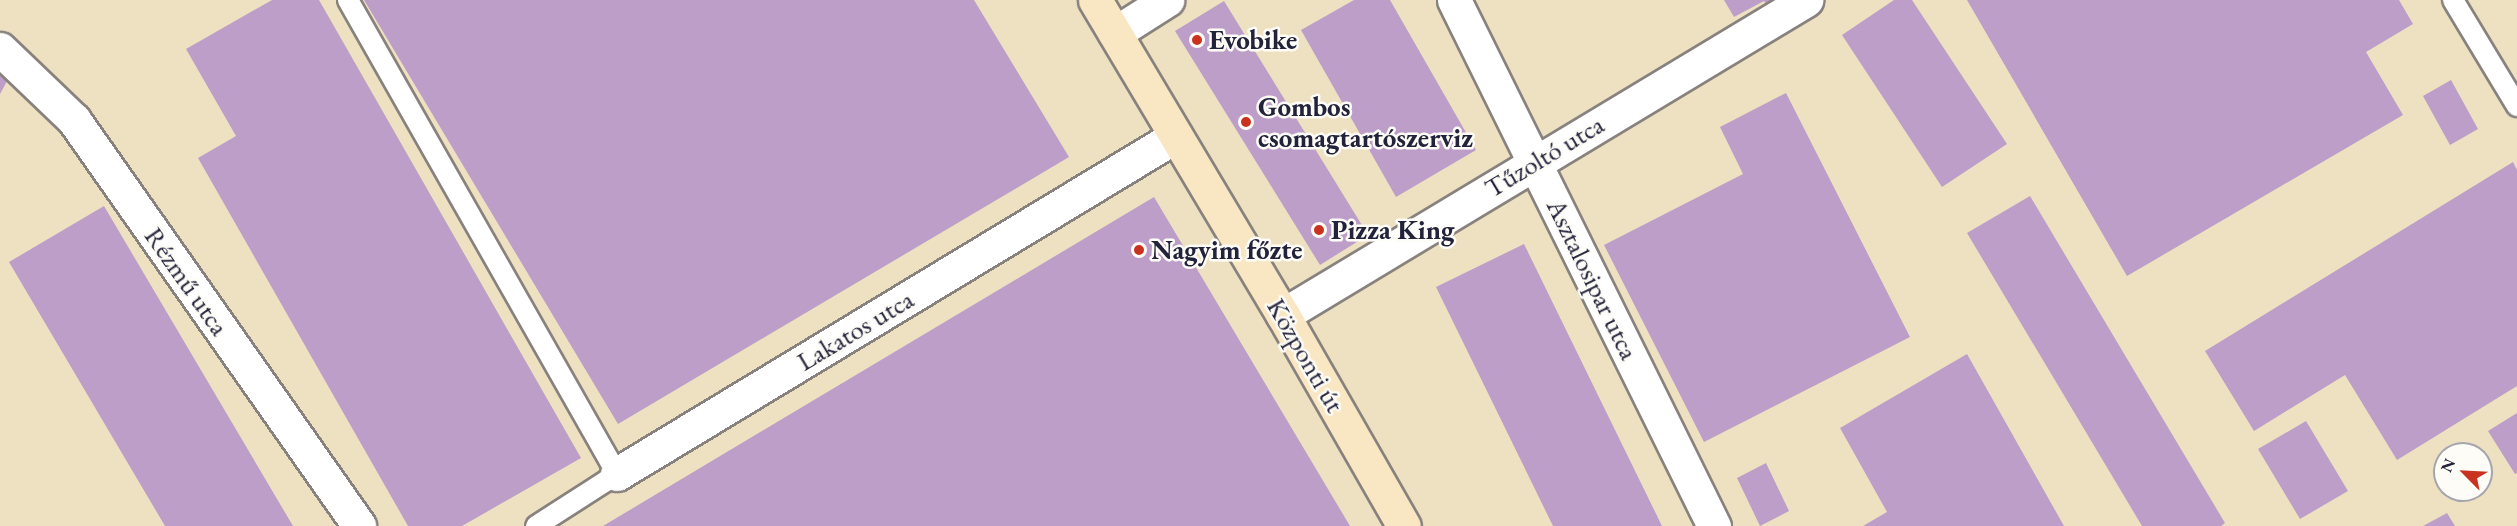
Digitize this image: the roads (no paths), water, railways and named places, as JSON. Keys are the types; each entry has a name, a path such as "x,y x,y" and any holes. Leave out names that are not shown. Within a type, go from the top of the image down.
{"street":[{"name":"Központi út","path":"1095,0 1283,315 1404,526"},
{"path":"1115,33 1167,0"},
{"name":"Asztalosipar utca","path":"1454,0 1714,526"},
{"name":"Tűzoltó utca","path":"1283,315 1535,161 1806,0"},
{"name":"Rézmű utca","path":"0,49 74,120 359,526"},
{"name":"Lakatos utca","path":"617,474 1176,136"}],"lane":[{"path":"348,0 617,474"},
{"path":"2453,0 2517,106"},
{"name":"Lakatos utca","path":"536,526 617,474"}],"place":[{"name":"Evobike","path":"1197,40"},
{"name":"Gombos csomagtartószerviz","path":"1246,122"},
{"name":"Pizza King","path":"1319,230"},
{"name":"Nagyim főzte","path":"1139,250"}]}
